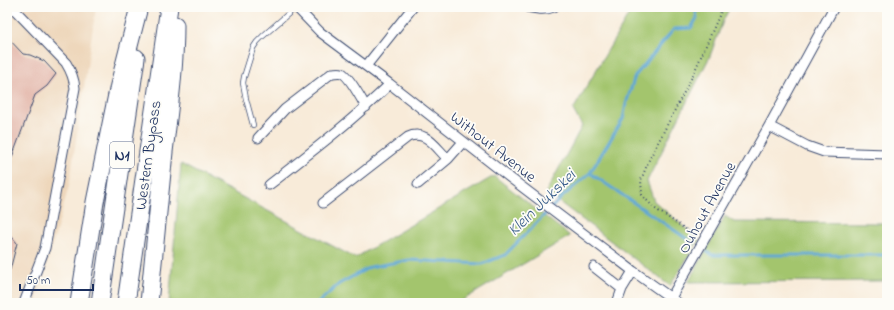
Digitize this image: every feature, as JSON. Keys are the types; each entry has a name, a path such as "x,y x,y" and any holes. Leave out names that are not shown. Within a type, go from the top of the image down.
{"highway":[{"path":"79,303 96,195 119,85 139,7"},
{"name":"Western Bypass","path":"100,303 144,7"},
{"name":"Western Bypass","path":"126,303 169,7"},
{"path":"149,303 172,86 175,49 175,7"}],"street":[{"path":"12,7 66,63 70,69 75,88 45,248 24,303"},
{"name":"Without Avenue","path":"296,7 320,32 390,84 463,142 672,302"},
{"path":"366,66 413,7"},
{"path":"527,7 547,10 554,7"},
{"name":"Ouhout Avenue","path":"672,302 704,241 834,7"},
{"path":"258,138 285,109 332,73 342,73 348,77 366,107"},
{"path":"269,185 366,107 390,84"},
{"path":"769,126 807,146 824,152 887,154"},
{"path":"323,203 408,137 413,135 419,134 428,139 448,159"},
{"path":"418,184 448,159 463,142"},
{"path":"594,267 622,289"},
{"path":"617,303 622,289 633,271"}],"lane":[{"path":"253,125 243,83 253,48 263,36 296,7"}],"path":[{"path":"704,241 654,208 642,195 641,180 649,160 692,77 723,7"}],"shaded area":[{"path":"7,7 96,7 69,186 36,303 7,303"}],"green space":[{"path":"633,7 730,7 710,56 647,181 654,201 699,240 670,286 546,192 582,126 573,110"},
{"path":"181,164 355,258 494,176 570,236 458,303 169,303"},
{"path":"725,216 734,222 887,223 887,281 688,282"}],"building":[{"path":"7,37 23,54 30,55 44,61 56,74 47,86 35,95 8,168 7,168"},
{"path":"7,231 17,243 10,270 7,270"}],"waterway":[{"name":"Klein Jukskei","path":"318,303 339,284 370,267 409,260 482,264 505,255 562,197 590,173 623,119 635,76 674,29 691,28 697,18 695,7"},
{"path":"590,173 693,243"},
{"path":"707,252 712,255 887,255"}]}
